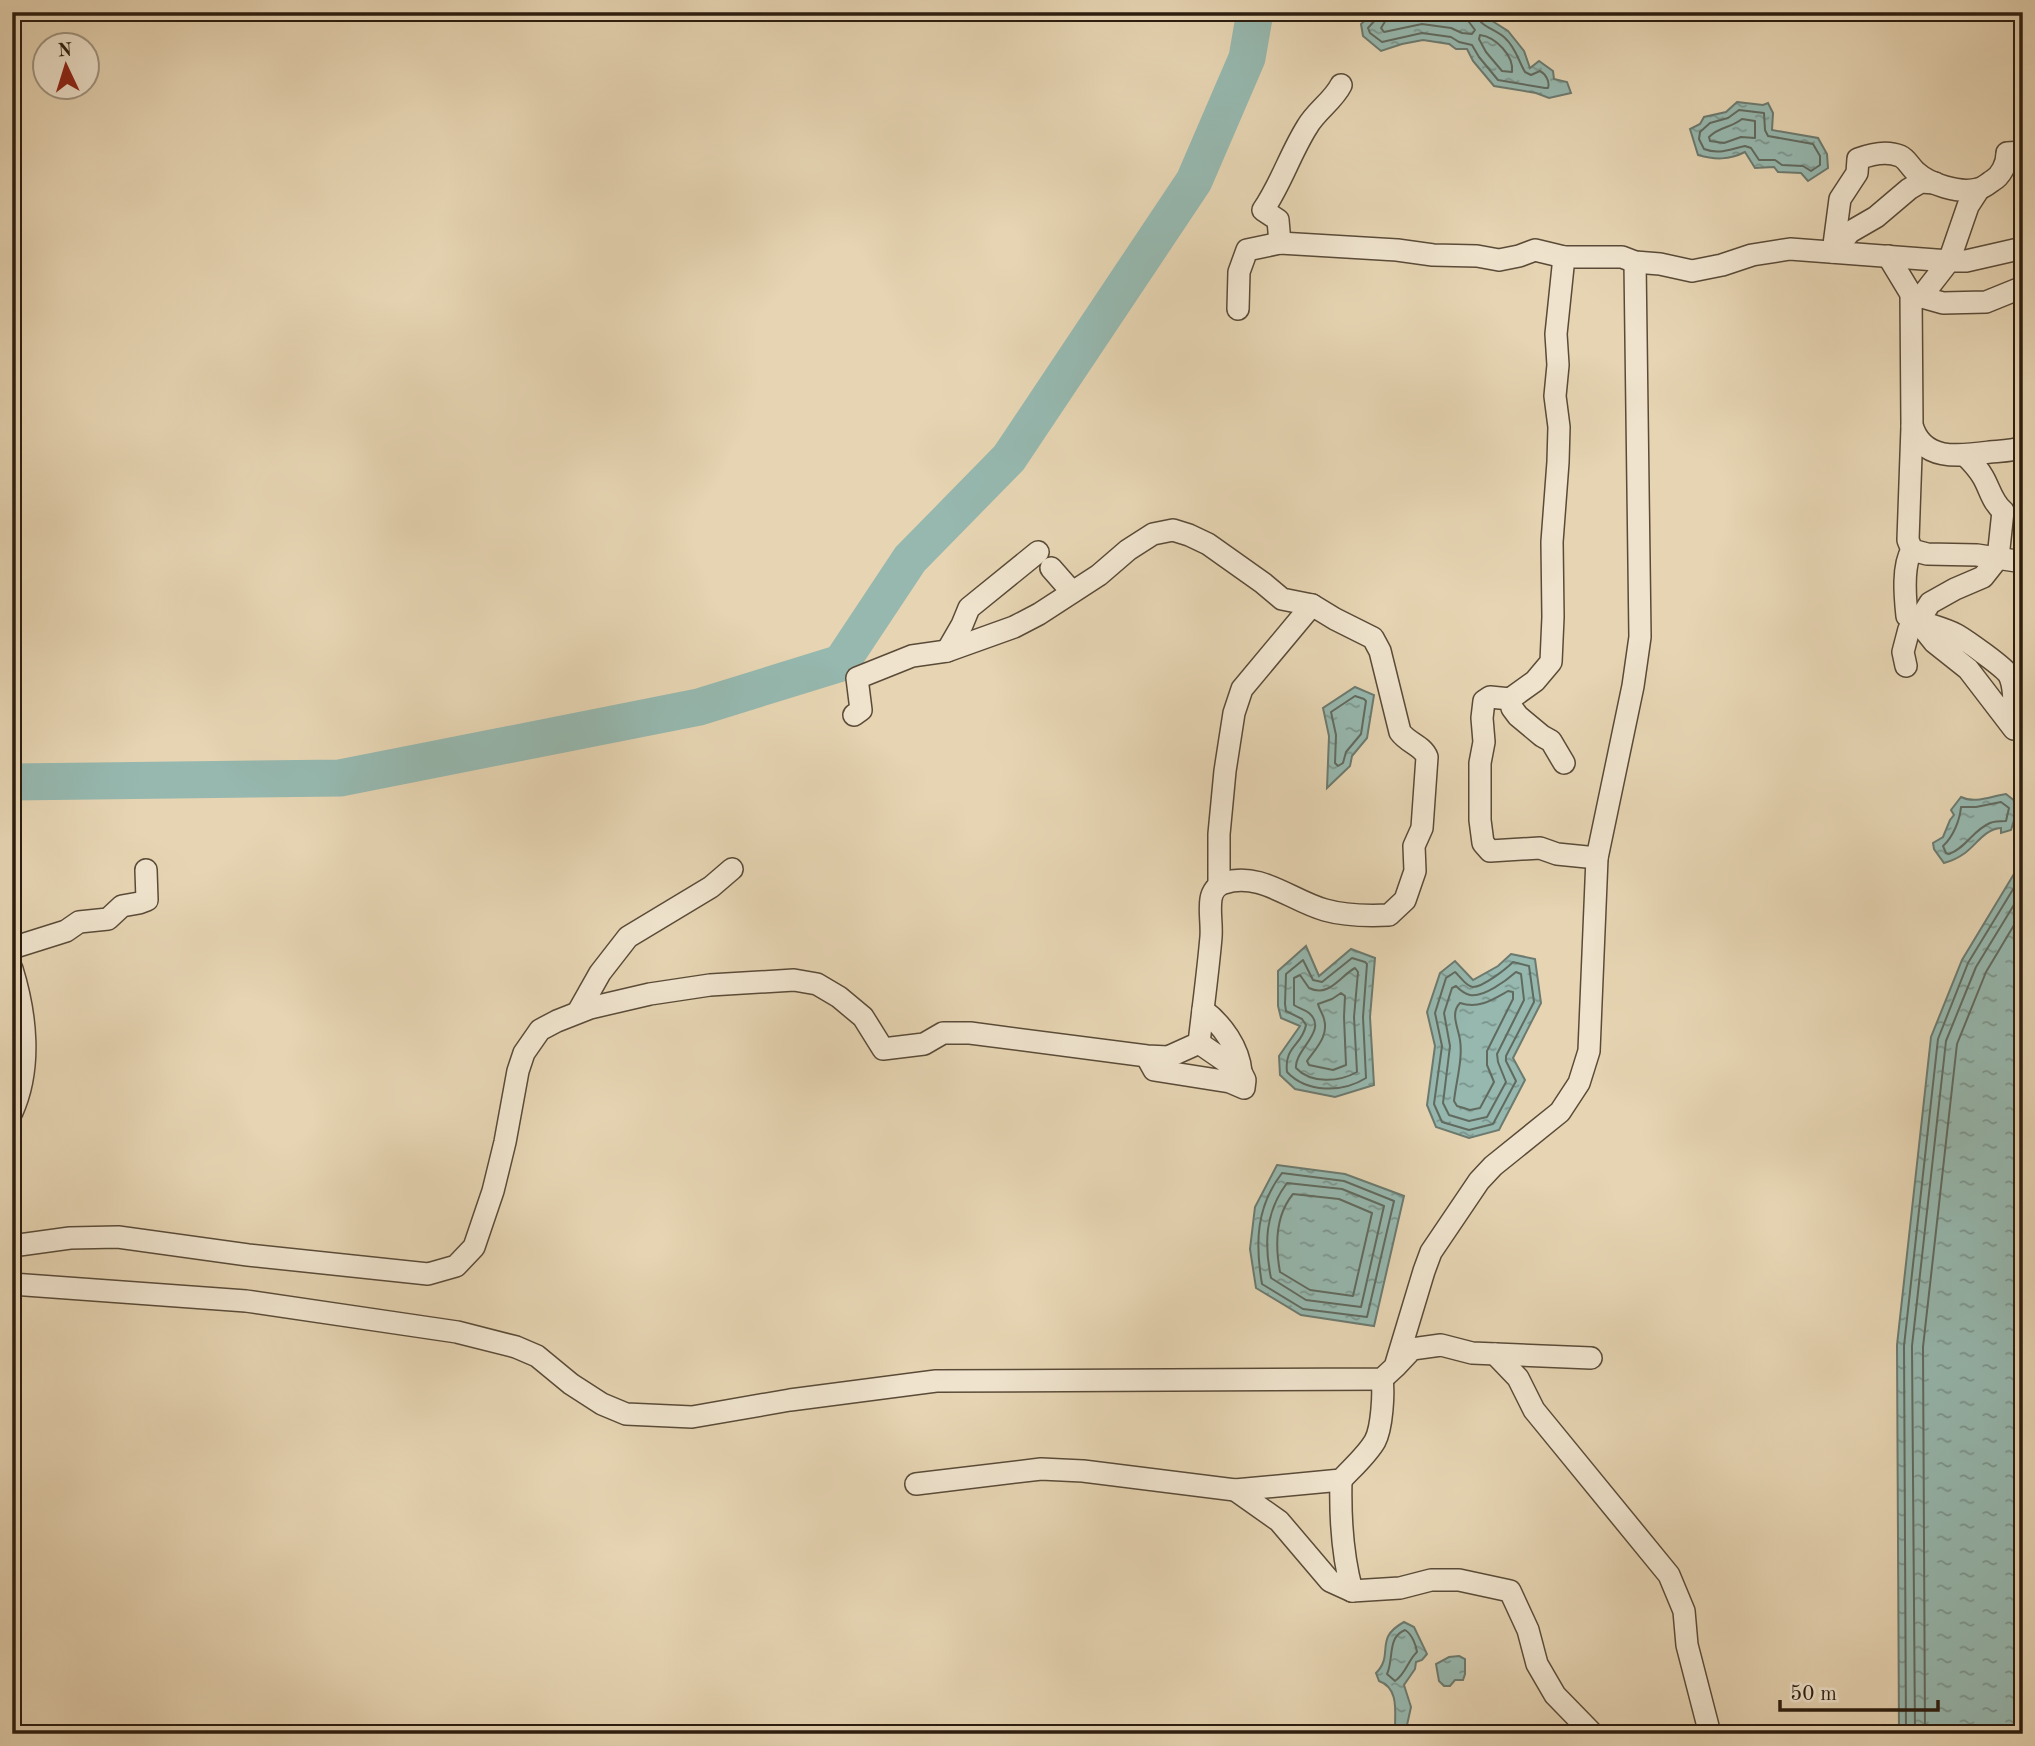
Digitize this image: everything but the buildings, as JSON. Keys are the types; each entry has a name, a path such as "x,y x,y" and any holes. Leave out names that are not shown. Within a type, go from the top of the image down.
{"street":[{"path":"1280,243 1278,220 1263,210 1277,190 1313,117 1337,93 1341,85"},
{"path":"1916,296 1949,261 1968,206 1979,189 1997,178 2007,162 2007,153 2023,152"},
{"path":"1833,251 1840,199 1857,173 1858,159 1872,154 1890,153 1903,157 1917,173 1935,183"},
{"path":"1833,251 1850,232 1876,217 1921,182 1967,190 1979,189"},
{"path":"1238,309 1239,272 1247,250 1280,243 1477,256 1499,260 1519,257 1535,250 1564,257 1622,257 1635,262 1692,271 1752,255 1790,249 1966,261 2023,248"},
{"path":"1888,256 1916,296 1908,540 1912,550"},
{"path":"1564,257 1556,334 1558,365 1555,396 1559,427 1552,541 1551,662 1535,681 1510,699 1490,698 1484,701 1480,820 1483,844 1490,851 1540,848 1557,854 1597,858"},
{"path":"1352,1591 1343,1550 1340,1480 1376,1440 1383,1391 1431,1252 1479,1181 1493,1166 1560,1112 1579,1083 1588,1051 1597,858 1633,686 1640,636 1635,262"},
{"path":"1916,296 1943,303 1986,302 2023,287"},
{"path":"1912,425 1916,439 1941,454 1965,455 2023,447"},
{"path":"1906,666 1903,652 1909,629 1918,622 1930,603 1983,578 1998,558 2003,511 1997,507 1984,478 1965,455"},
{"path":"854,715 861,710 857,678 912,656 947,651 1014,627 1039,614 1098,575 1128,550 1153,534 1173,530 1189,534 1208,544 1282,599 1312,605 1373,638 1380,651 1399,732 1406,740 1424,750 1427,757 1422,828 1414,846 1415,871 1405,900 1389,915 1342,914 1321,909 1283,891 1247,879 1232,880 1219,885"},
{"path":"1912,550 1927,554 1977,555 2023,562"},
{"path":"1912,550 1908,557 1905,594 1907,616 1956,635 1995,662 2009,676 2015,702 2014,729 1968,669 1934,642 1918,622"},
{"path":"947,651 969,608 1045,560 1072,592"},
{"path":"1199,1044 1212,929 1211,897 1219,885 1219,834 1234,713 1242,689 1312,605"},
{"path":"1294,628 1341,622"},
{"path":"1510,699 1518,716 1551,741 1564,763"},
{"path":"578,1012 608,960 628,937 711,887 733,869"},
{"path":"12,948 66,931 79,922 108,919 122,906 147,900 146,870"},
{"path":"12,969 19,993 25,1048 21,1087 12,1112"},
{"path":"12,1245 70,1238 118,1237 248,1255 428,1274 456,1266 474,1247 503,1152 518,1071 524,1053 540,1030 578,1012 650,994 710,985 794,980 817,984 839,997 863,1017 883,1049 925,1044 943,1032 1168,1057 1199,1044"},
{"path":"1147,1056 1154,1070 1230,1082 1244,1088 1245,1080 1235,1046 1212,1016 1203,1010"},
{"path":"1199,1044 1241,1072"},
{"path":"12,1284 246,1301 457,1332 516,1347 537,1356 601,1404 636,1415 692,1417 790,1400 936,1381 1389,1373 1412,1349 1441,1345 1472,1353 1591,1358"},
{"path":"1494,1354 1518,1378 1534,1410 1669,1575 1684,1611 1687,1645 1710,1734"},
{"path":"916,1483 1041,1469 1083,1471 1235,1490 1340,1480"},
{"path":"1235,1490 1279,1521 1330,1581 1352,1591 1400,1588 1431,1580 1459,1580 1510,1591 1528,1630 1537,1664 1549,1685 1555,1695 1593,1734"}],"water":[{"path":"1374,12 1478,12 1508,31 1524,51 1530,68 1539,61 1553,71 1554,79 1567,82 1571,93 1549,98 1536,93 1494,86 1473,61 1467,49 1456,49 1449,44 1423,40 1381,51 1363,36 1361,24"},
{"path":"1737,102 1763,105 1768,103 1773,113 1772,130 1818,138 1827,154 1828,168 1808,181 1801,173 1778,172 1774,167 1755,168 1745,152 1722,158 1698,155 1690,129 1700,124 1704,117 1726,112"},
{"path":"1355,687 1374,695 1367,738 1352,756 1350,766 1327,788 1329,736 1323,708"},
{"path":"2006,794 2016,802 2016,814 2011,830 2001,833 2001,828 1990,831 1962,855 1944,863 1933,843 1943,837 1954,815 1951,810 1961,797 1977,800"},
{"path":"2023,859 2023,1734 1899,1734 1897,1345 1931,1037 1962,960"},
{"path":"1306,946 1319,976 1351,949 1375,958 1370,1017 1374,1085 1335,1097 1295,1089 1280,1075 1279,1056 1300,1026 1281,1018 1278,1006 1278,971"},
{"path":"1511,954 1535,959 1541,1003 1513,1058 1525,1080 1499,1130 1469,1138 1436,1127 1427,1105 1435,1046 1427,1012 1440,973 1455,961 1473,980 1498,966"},
{"path":"1277,1165 1345,1174 1404,1196 1374,1326 1301,1315 1256,1288 1250,1249 1255,1207"},
{"path":"1404,1622 1414,1627 1427,1654 1416,1662 1415,1669 1404,1685 1411,1707 1407,1725 1409,1734 1390,1734 1395,1729 1393,1695 1385,1684 1379,1681 1376,1673 1384,1659 1389,1634"},
{"path":"1459,1656 1465,1659 1463,1680 1455,1680 1450,1686 1444,1686 1439,1681 1436,1664 1449,1657"}],"waterway":[{"path":"12,782 340,778 699,707 841,663 910,559 1009,458 1194,181 1247,58 1255,12"}]}
